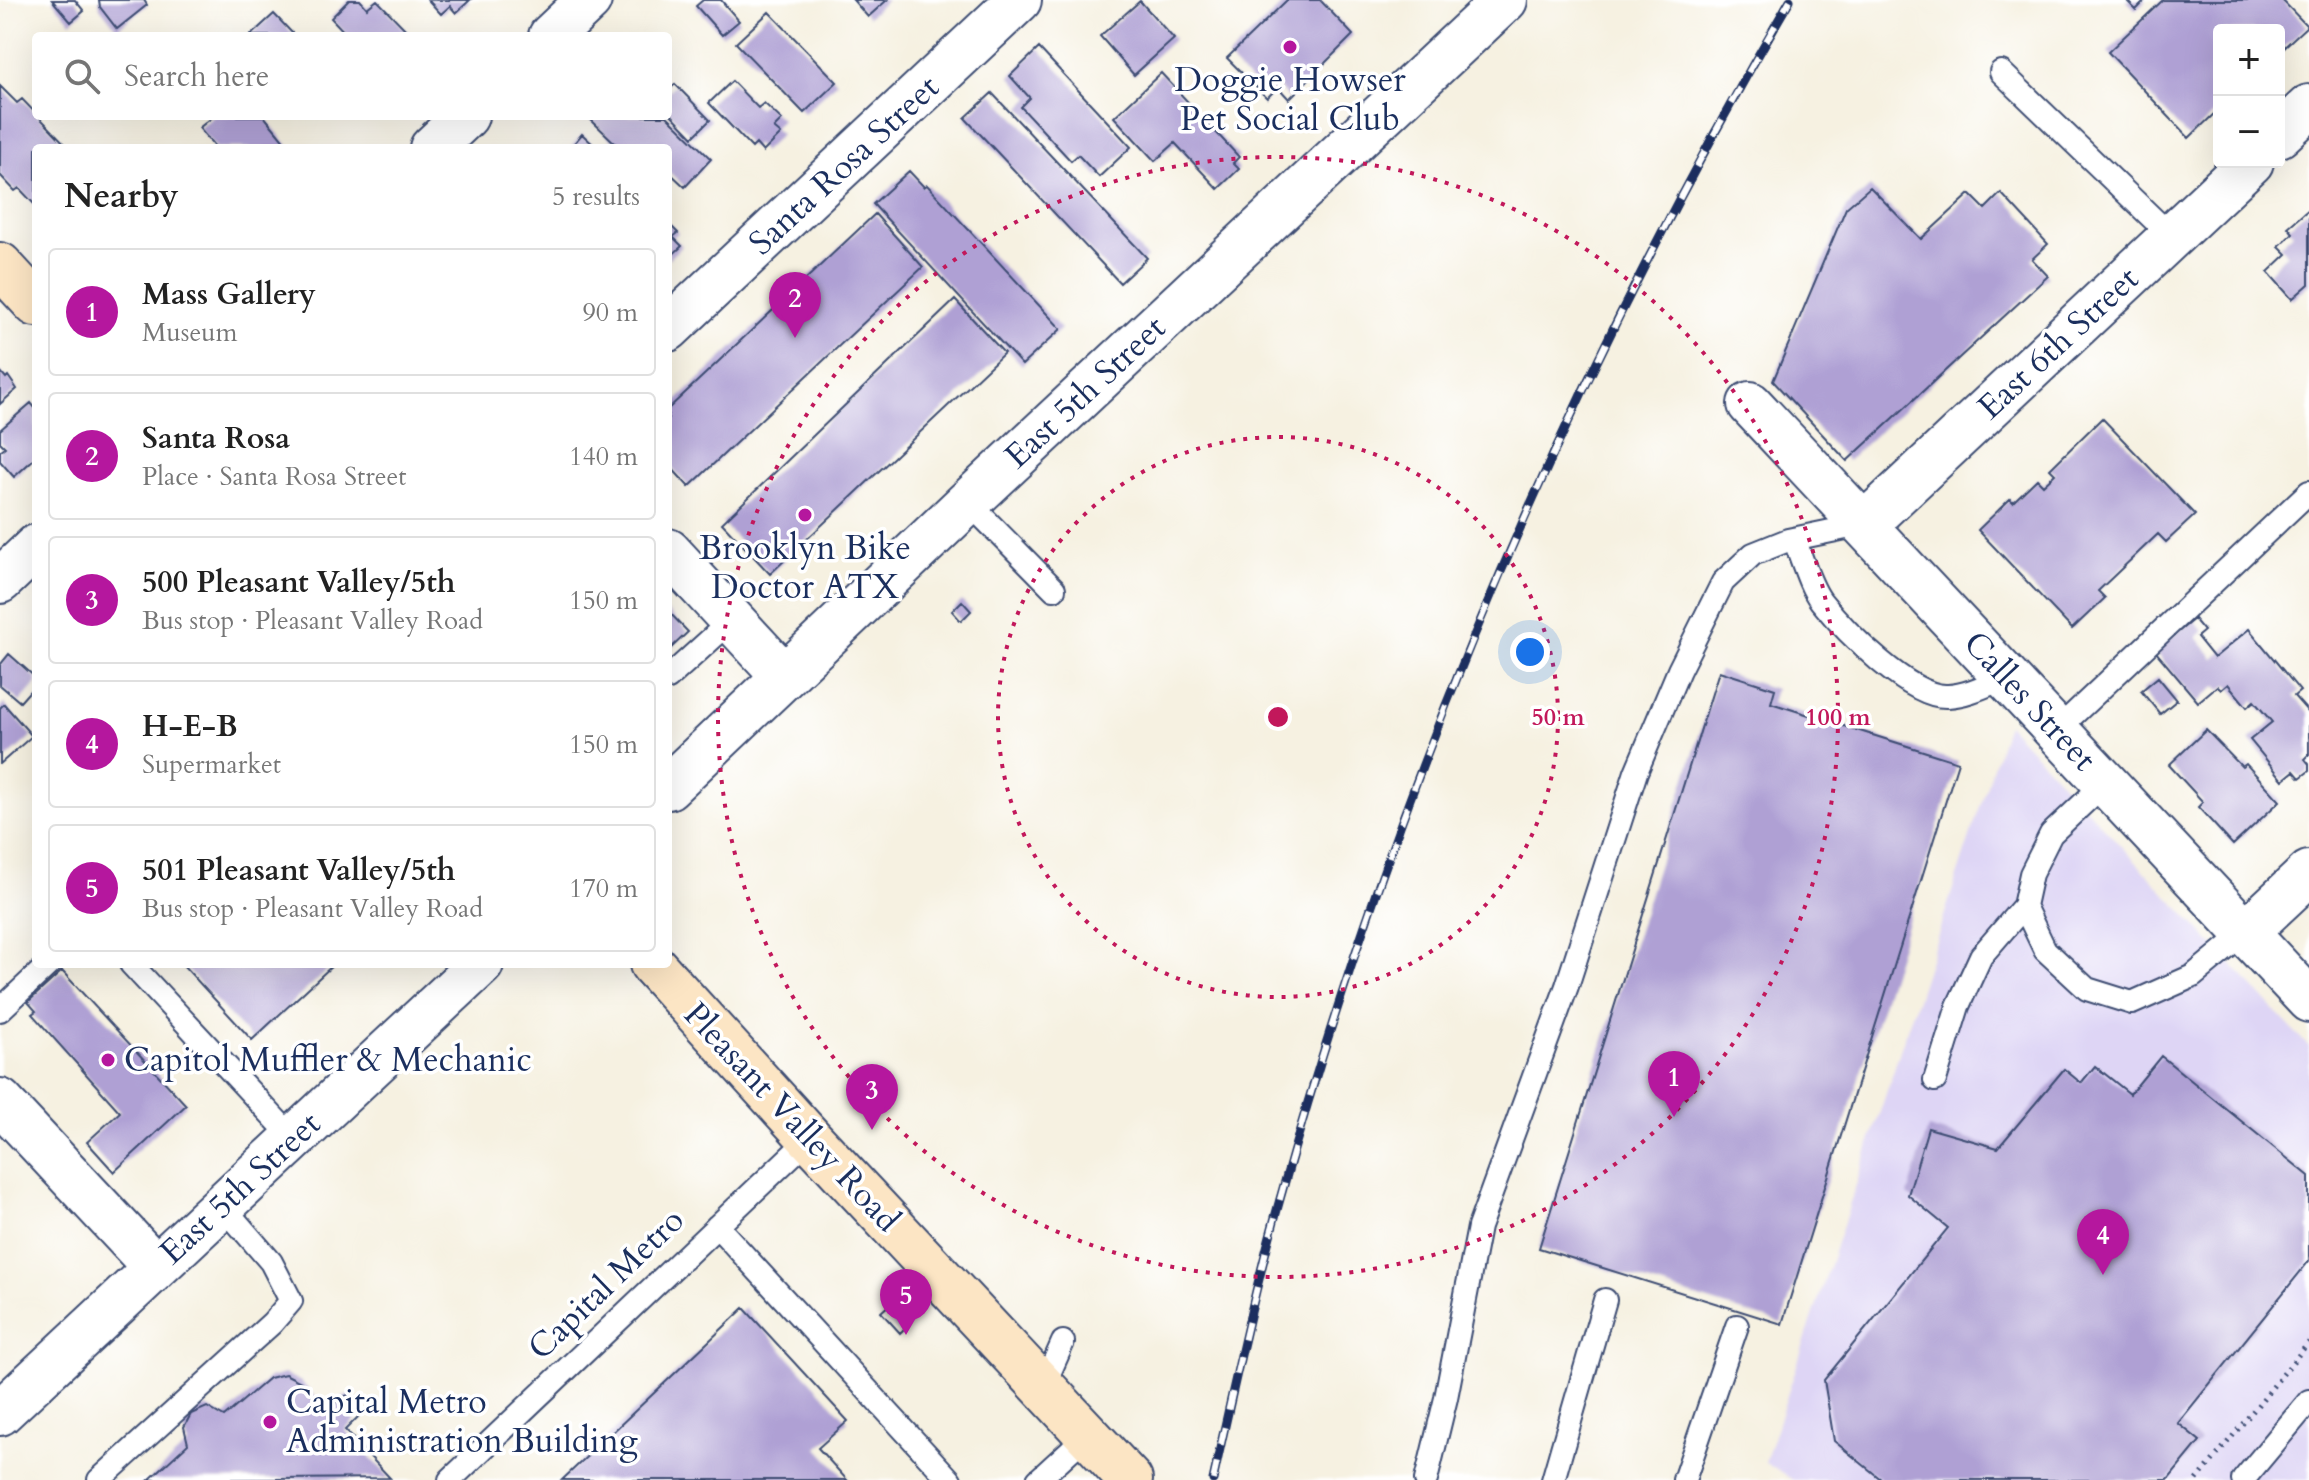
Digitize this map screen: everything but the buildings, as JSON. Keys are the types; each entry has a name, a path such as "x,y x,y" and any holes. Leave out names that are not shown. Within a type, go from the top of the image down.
{"main road":[{"path":"0,265 32,300"},
{"name":"Pleasant Valley Road","path":"656,968 1130,1480"}],"street":[{"path":"555,32 589,0"},
{"name":"Santa Rosa Street","path":"672,325 1019,0"},
{"name":"East 5th Street","path":"672,783 1505,0"},
{"path":"2285,129 2309,107"},
{"path":"436,144 462,120"},
{"name":"East 6th Street","path":"1865,524 2245,168"},
{"name":"Calles Street","path":"1750,404 2309,1000"},
{"path":"0,581 32,551"},
{"path":"672,555 784,676"},
{"path":"2246,932 2309,873"},
{"name":"East 5th Street","path":"0,1413 477,968"},
{"path":"0,1101 155,1267"}],"lane":[{"path":"2001,72 2172,237"},
{"path":"2057,730 2309,492"},
{"path":"968,502 1054,589"},
{"path":"1426,1480 1446,1398 1479,1227 1567,986 1636,772 1679,670 1723,582 1753,554 1794,539 1865,524"},
{"path":"1794,539 1820,600 1887,669 1930,693 1946,697 2007,677"},
{"path":"672,674 732,620"},
{"path":"1935,1080 1958,1006 1981,956 2024,906 2031,874 2051,834 2106,782"},
{"path":"2024,906 2045,950 2087,989 2132,1003 2193,976 2246,932"},
{"path":"0,1010 45,968"},
{"path":"135,968 293,1138"},
{"name":"Capital Metro","path":"450,1480 810,1138"},
{"path":"99,1480 272,1323 291,1301 271,1262 221,1204"},
{"path":"717,1226 950,1480"},
{"path":"1553,1480 1605,1300"},
{"path":"1684,1480 1737,1326"},
{"path":"1043,1387 1063,1342"},
{"path":"2243,1480 2306,1411"},
{"path":"1038,1480 1087,1435"}],"path":[{"path":"2197,1480 2309,1342"}],"shaded area":[{"path":"2007,724 2309,1047 2309,1480 1793,1480 1765,1463"}],"railway":[{"path":"1213,1480 1280,1199 1326,1042 1378,887 1435,734 1496,583 1634,287 1710,142 1790,0"}],"place":[{"name":"Doggie Howser Pet Social Club","path":"1290,47"},
{"name":"Santa Rosa","path":"795,338"},
{"name":"Brooklyn Bike Doctor ATX","path":"805,515"},
{"name":"Capitol Muffler & Mechanic","path":"108,1060"},
{"name":"Mass Gallery","path":"1674,1117"},
{"name":"500 Pleasant Valley/5th","path":"872,1130"},
{"name":"H-E-B","path":"2103,1275"},
{"name":"501 Pleasant Valley/5th","path":"906,1335"},
{"name":"Capital Metro Administration Building","path":"270,1422"}]}
